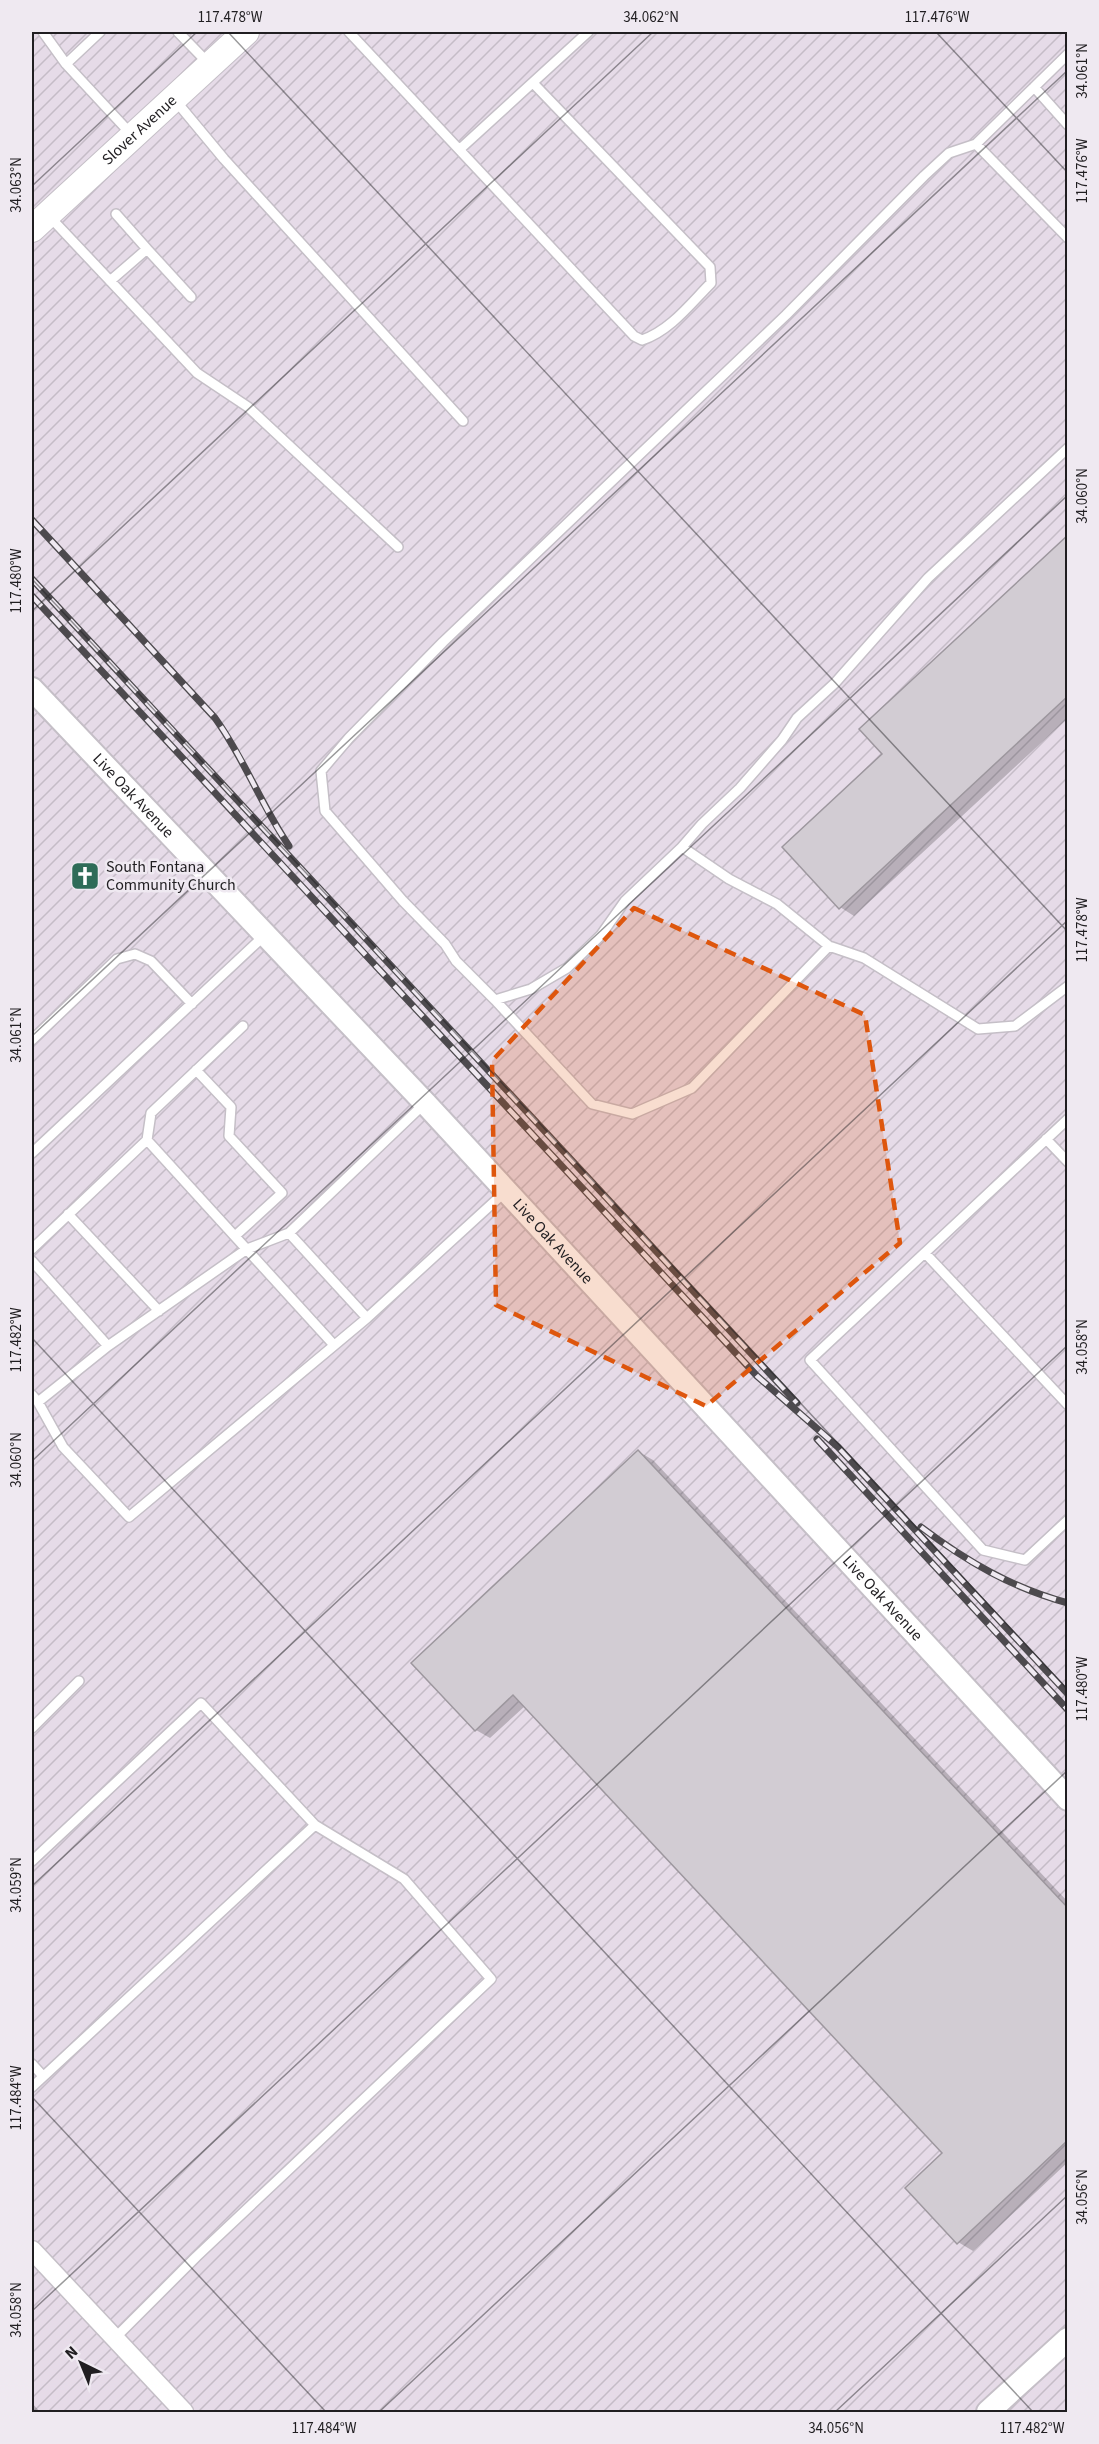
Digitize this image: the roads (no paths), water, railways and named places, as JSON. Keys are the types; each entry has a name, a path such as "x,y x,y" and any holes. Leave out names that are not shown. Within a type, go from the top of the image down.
{"main road":[{"name":"Slover Avenue","path":"39,222 246,32"}],"street":[{"name":"Live Oak Avenue","path":"32,689 425,1103 1068,1799"},
{"path":"32,2250 184,2412"},
{"path":"988,2412 1068,2339"}],"lane":[{"path":"43,32 66,64 132,136"},
{"path":"66,64 100,32"},
{"path":"178,32 209,65"},
{"path":"349,32 634,336 642,340 650,337 670,324 711,283 710,267 533,83"},
{"path":"460,149 588,32"},
{"path":"829,946 692,1088 632,1114 592,1104 456,961 445,944 403,901 325,811 321,771 349,738 442,642 786,315 924,176 949,153 976,144 1068,54"},
{"path":"1034,87 1068,125"},
{"path":"173,99 224,159 463,421"},
{"path":"976,144 1068,238"},
{"path":"116,214 191,297"},
{"path":"39,222 110,281 197,373 248,408 398,547"},
{"path":"110,281 147,249"},
{"path":"495,1000 531,989 567,968 601,935 625,901 740,788 782,740 797,718 835,683 928,578 1068,448"},
{"path":"682,847 729,879 777,904 801,926 829,946 864,958 978,1029 1015,1026 1068,986"},
{"path":"32,1153 266,935"},
{"path":"32,1040 117,958 135,954 151,961 192,1004"},
{"path":"32,1249 147,1140 151,1113 243,1026"},
{"path":"196,1070 231,1107 229,1136 282,1193 235,1236"},
{"path":"425,1103 289,1233 247,1249 35,1398 63,1447 129,1517 367,1318 506,1191"},
{"path":"1068,1119 810,1360 983,1550 1026,1560 1068,1520"},
{"path":"1046,1139 1068,1162"},
{"path":"147,1140 334,1345"},
{"path":"68,1214 159,1311"},
{"path":"289,1233 367,1318"},
{"path":"925,1253 1068,1405"},
{"path":"32,1261 108,1346"},
{"path":"32,1728 79,1682"},
{"path":"32,1861 201,1703 315,1825 404,1878 491,1979 196,2257 114,2339"},
{"path":"32,2087 315,1825"},
{"path":"32,2064 43,2076"}],"railway":[{"path":"32,520 215,718 289,846"},
{"path":"32,579 797,1403"},
{"path":"32,596 757,1376 838,1447 1068,1694"},
{"path":"817,1439 1068,1710"},
{"path":"921,1527 990,1572 1028,1590 1068,1603"}],"place":[{"name":"South Fontana Community Church","path":"85,876"}]}
